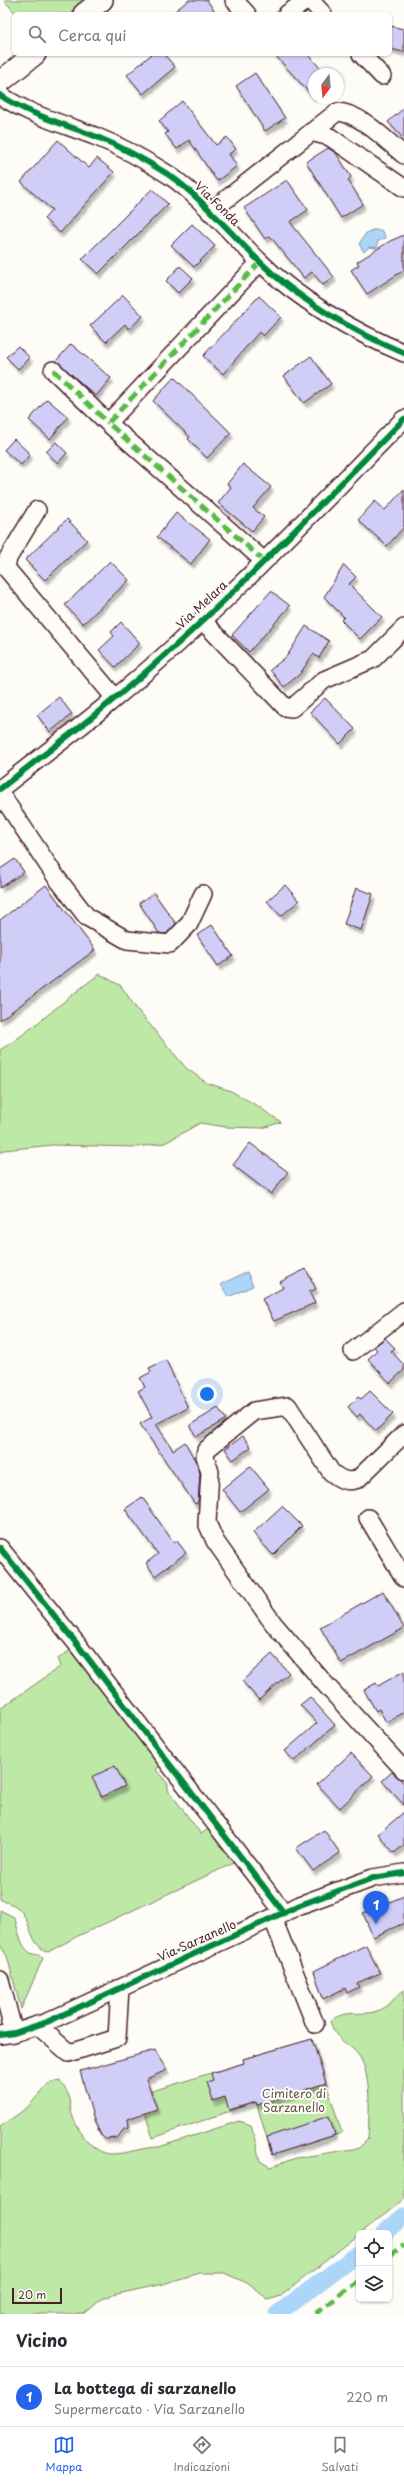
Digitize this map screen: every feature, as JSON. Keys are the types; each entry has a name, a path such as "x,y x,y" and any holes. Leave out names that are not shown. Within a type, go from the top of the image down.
{"main road":[{"path":"87,12 102,0"},
{"path":"0,82 32,56"}],"street":[{"path":"234,0 245,12"},
{"path":"293,12 316,4"},
{"path":"363,56 382,76"},
{"name":"Via Fonda","path":"0,95 16,106 99,138 144,160 170,176 210,212 260,262 296,292 335,317 404,353"},
{"path":"210,212 336,112 345,112 359,120 404,155"},
{"path":"311,132 330,137 404,188"},
{"path":"108,423 260,262"},
{"path":"53,370 108,423 264,561"},
{"name":"Via Melara","path":"0,789 115,698 202,620 264,561 404,419"},
{"path":"37,510 8,558 6,568 115,698"},
{"path":"202,620 285,706 292,708 324,680 373,659 404,628"},
{"path":"0,794 56,877 87,917 127,940 170,944 189,924 203,894"},
{"path":"353,1351 404,1311"},
{"path":"404,1434 358,1479 350,1482 340,1479 331,1472 288,1406 254,1411 206,1450 205,1456 210,1472 207,1523 215,1541 273,1623 324,1684 404,1770"},
{"path":"368,1518 404,1578"},
{"path":"0,1548 82,1650 278,1916 315,2024"},
{"name":"Via Sarzanello","path":"7,2034 37,2025 278,1916 373,1878 404,1873"},
{"path":"0,1980 7,2034"},
{"path":"37,2025 69,2053 117,2038 120,1988"}],"green space":[{"path":"4,0 85,0 70,12 14,12"},
{"path":"100,974 121,986 136,1008 186,1068 207,1083 231,1091 256,1105 281,1122 263,1128 226,1127 200,1123 165,1143 137,1147 52,1145 4,1150 0,1153 0,1050 26,1032"},
{"path":"74,1650 162,1764 156,1770 168,1784 168,1790 201,1834 213,1826 238,1861 76,1937 48,1952 42,1949 34,1940 25,1916 19,1908 0,1899 0,1709 61,1666 58,1659 69,1651"},
{"path":"0,1910 14,1917 21,1941 26,1949 29,1952 43,1958 21,2009 7,1956 0,1945"},
{"path":"404,1990 404,2199 365,2230 356,2230 356,2237 281,2296 269,2300 247,2283 224,2273 199,2273 163,2284 113,2295 102,2299 84,2314 0,2314 0,2127 28,2107 49,2083 60,2080 69,2096 71,2111 80,2132 91,2145 104,2153 117,2154 159,2147 239,2121 251,2125 260,2161 270,2167 296,2158 359,2148 368,2139 369,2093 365,2069 361,2059 355,2051 337,2036 330,2021 342,2015 371,2013 388,2004"},
{"name":"Cimitero di Sarzanello","path":"312,2039 342,2133 272,2155 256,2102 153,2138 139,2095 244,2063 243,2059"}],"water":[{"path":"372,230 381,230 386,238 378,241 377,248 369,247 364,252 359,244 366,233"},
{"path":"247,1272 253,1286 228,1297 221,1284"}],"building":[{"path":"189,0 207,0 215,12 174,12"},
{"path":"392,26 404,29 404,52 392,49"},
{"path":"150,56 166,56 175,67 143,94 127,75"},
{"path":"276,56 309,56 320,68 308,68 308,91"},
{"path":"255,73 285,118 265,131 236,86"},
{"path":"182,101 216,145 227,137 236,149 229,154 237,166 217,181 189,140 177,149 165,134 168,132 159,121"},
{"path":"404,108 404,139 388,122"},
{"path":"58,140 89,168 97,158 114,172 60,233 44,219 52,210 21,182"},
{"path":"328,148 336,153 351,177 348,180 363,204 341,218 306,162"},
{"path":"287,180 308,210 290,222 334,277 323,285 312,272 304,278 270,236 265,239 244,208"},
{"path":"152,189 168,204 98,274 82,259"},
{"path":"192,224 215,246 194,267 171,245"},
{"path":"404,235 404,270 367,294 351,270 359,265 357,262 390,241"},
{"path":"180,266 193,278 178,293 166,281"},
{"path":"123,295 143,316 129,329 125,324 106,342 90,326"},
{"path":"259,296 281,317 263,336 259,332 223,374 203,356"},
{"path":"71,344 111,378 96,396 56,361"},
{"path":"18,346 30,358 18,369 6,357"},
{"path":"311,356 331,384 304,403 284,376"},
{"path":"174,377 231,433 207,458 188,439 190,437 153,401"},
{"path":"47,399 68,417 50,439 29,420"},
{"path":"14,439 30,454 21,465 4,450"},
{"path":"56,442 67,453 58,463 46,452"},
{"path":"243,464 271,487 253,508 264,517 252,531 218,503 231,487 227,484"},
{"path":"404,489 404,527 387,546 358,520 375,501 385,510"},
{"path":"176,513 210,539 191,564 157,537"},
{"path":"67,519 87,540 45,580 25,560"},
{"path":"110,561 129,580 83,624 65,605"},
{"path":"344,565 356,577 349,584 382,617 360,639 341,620 344,617 324,597"},
{"path":"271,591 290,606 249,652 232,635"},
{"path":"121,622 140,643 115,667 99,650 114,636 111,632"},
{"path":"306,626 329,641 319,658 313,654 300,674 284,687 270,670 287,656"},
{"path":"59,697 72,714 50,732 37,715"},
{"path":"325,698 355,729 340,744 310,712"},
{"path":"15,859 24,872 0,888 0,869"},
{"path":"46,885 95,950 0,1020 0,920"},
{"path":"285,885 299,901 281,916 267,901"},
{"path":"356,888 373,894 361,930 344,924"},
{"path":"154,893 176,924 166,934 159,933 139,903"},
{"path":"212,925 233,956 218,966 197,935"},
{"path":"250,1143 288,1172 271,1194 233,1165"},
{"path":"306,1269 316,1289 309,1292 315,1303 274,1321 262,1299 283,1288 280,1282"},
{"path":"385,1338 395,1348 391,1351 404,1365 404,1370 390,1383 368,1359 377,1350 374,1347"},
{"path":"166,1360 188,1408 156,1424 173,1450 185,1442 197,1464 200,1473 198,1502 195,1504 140,1424 152,1417 138,1391 145,1387 140,1378 151,1372 149,1368"},
{"path":"370,1391 393,1414 376,1431 360,1414 357,1417 348,1407 358,1397 361,1399"},
{"path":"218,1408 226,1419 196,1437 190,1425"},
{"path":"243,1436 251,1447 233,1460 225,1449"},
{"path":"250,1466 269,1489 240,1512 222,1489"},
{"path":"142,1497 174,1543 177,1541 186,1553 155,1576 146,1563 158,1554 125,1509"},
{"path":"282,1506 302,1526 273,1555 253,1533"},
{"path":"383,1591 404,1628 341,1663 320,1627"},
{"path":"272,1654 289,1673 259,1700 242,1681"},
{"path":"404,1671 404,1712 386,1722 379,1709 376,1711 364,1690 376,1683 378,1686"},
{"path":"310,1697 335,1725 294,1761 285,1751 317,1723 300,1705"},
{"path":"351,1753 373,1776 340,1808 317,1784"},
{"path":"115,1766 125,1786 102,1797 92,1777"},
{"path":"392,1772 404,1783 404,1805 382,1781"},
{"path":"404,1812 404,1845 394,1853 378,1834"},
{"path":"324,1830 340,1853 313,1871 296,1848"},
{"path":"404,1896 404,1923 373,1937 363,1913"},
{"path":"366,1945 380,1973 357,1983 359,1987 347,1993 345,1988 323,1999 314,1971"},
{"path":"312,2039 326,2083 257,2105 256,2102 229,2110 225,2097 213,2101 207,2082 213,2080 211,2073 244,2063 243,2059"},
{"path":"155,2050 167,2070 146,2079 157,2109 127,2119 128,2128 124,2129 117,2138 105,2139 101,2135 94,2120 80,2071"},
{"path":"329,2116 335,2135 272,2155 267,2137"}],"waterway":[{"path":"388,2230 404,2216"},
{"path":"277,2314 356,2255"}],"marked path":[{"path":"260,262 108,423 264,561"},
{"path":"53,370 108,423"},
{"path":"392,2254 404,2245"},
{"path":"315,2314 356,2282"}],"cycle path":[{"path":"0,95 35,114 116,145 169,175 193,194 274,275 308,301 346,325 404,353"},
{"path":"0,789 100,711 190,632 263,563 404,419"},
{"path":"0,1548 77,1644 284,1913"},
{"path":"0,2035 14,2033 47,2022 300,1905 373,1878 404,1873"}],"place":[{"name":"La bottega di sarzanello","path":"376,1924"}]}
